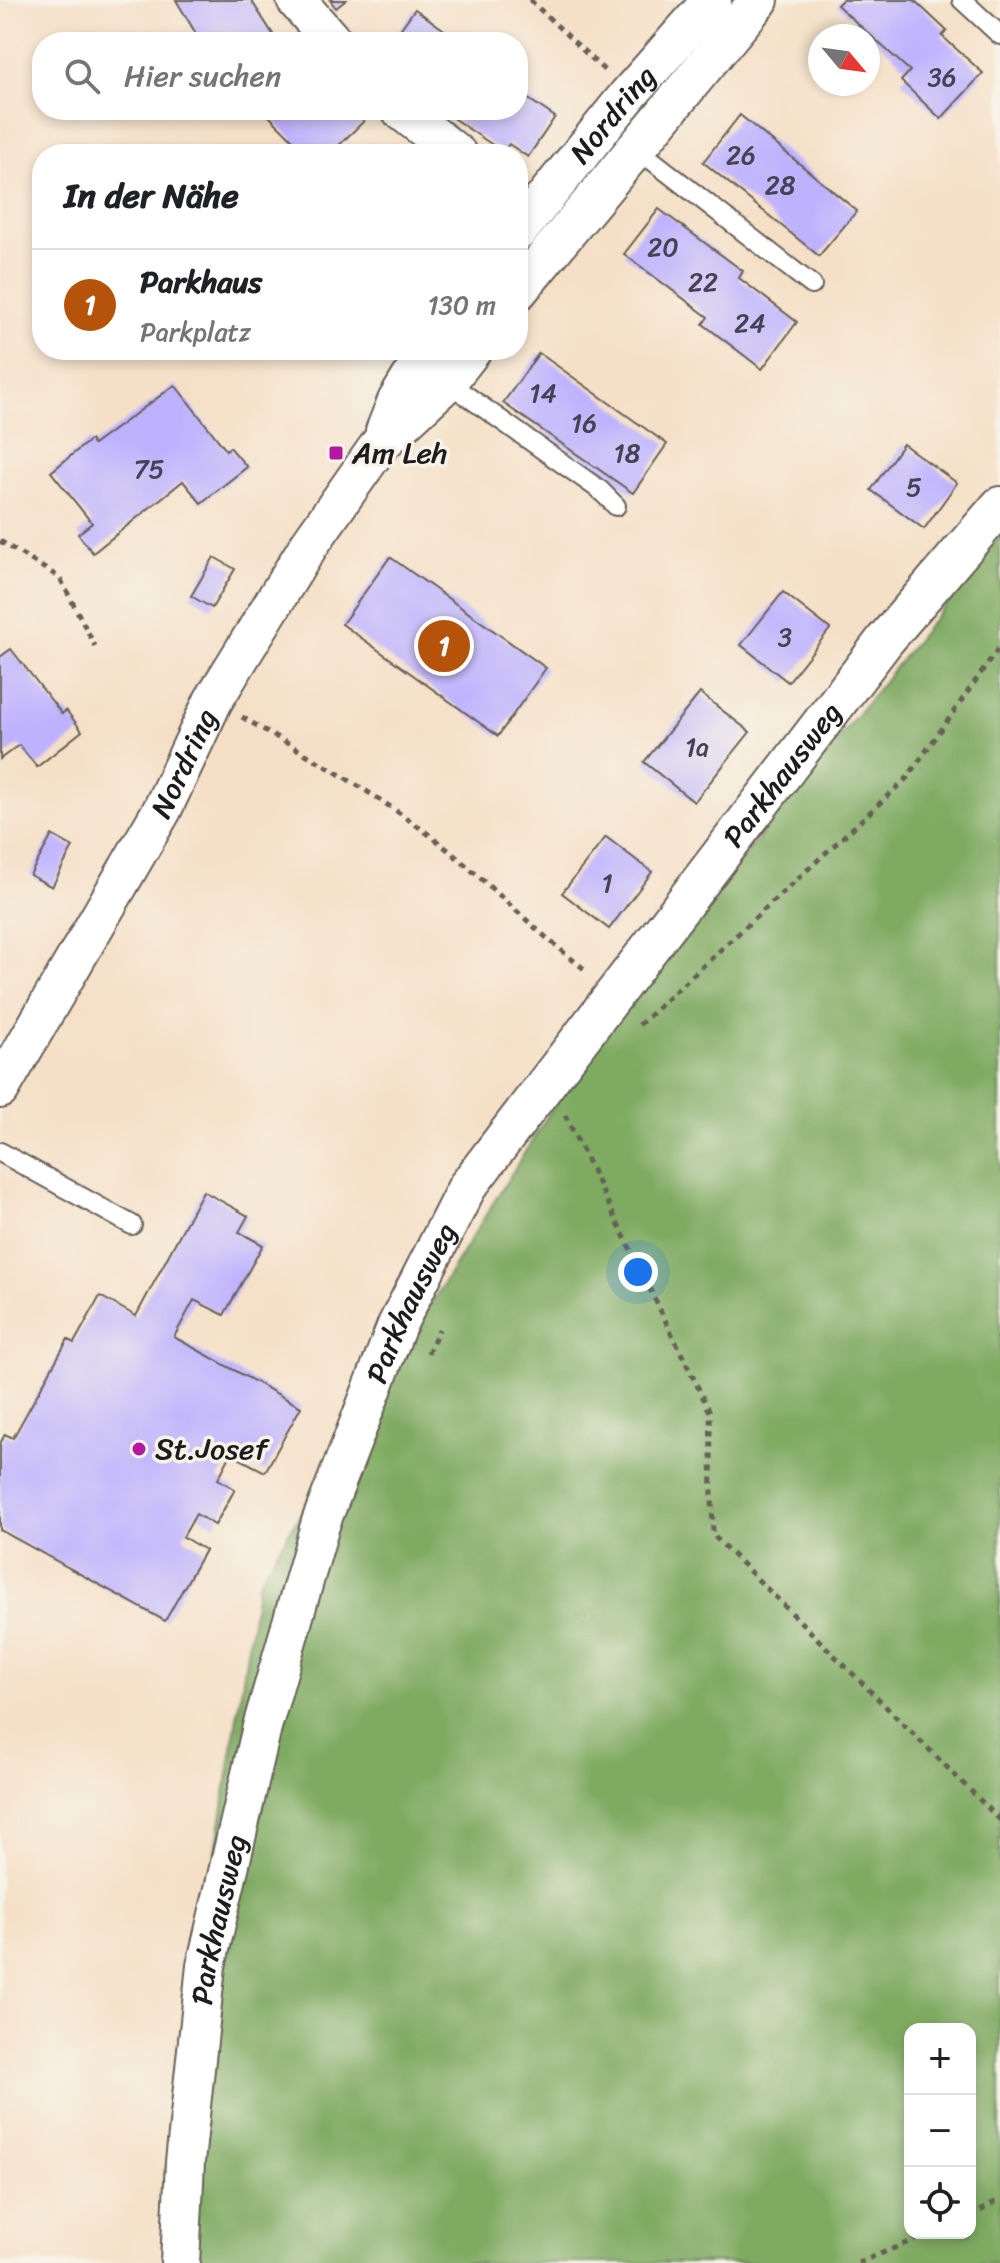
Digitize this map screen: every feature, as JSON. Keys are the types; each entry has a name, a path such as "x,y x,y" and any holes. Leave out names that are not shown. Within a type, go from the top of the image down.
{"street":[{"path":"296,0 324,32"},
{"name":"Nordring","path":"528,219 629,94 712,0"},
{"name":"Nordring","path":"528,279 759,0"},
{"path":"414,120 444,144"},
{"name":"Nordring","path":"0,1089 162,810 213,701 309,545 438,366"},
{"name":"Parkhausweg","path":"180,2263 185,2162 206,1966 262,1727 321,1522 397,1325 467,1187 885,640 1000,506"}],"lane":[{"path":"962,0 1000,35"},
{"name":"Nordring","path":"635,147 812,285"},
{"path":"438,366 616,506"},
{"path":"0,1152 132,1225"}],"path":[{"path":"530,0 629,94"},
{"path":"0,541 60,578 95,646"},
{"path":"627,1036 907,778 1000,646"},
{"path":"213,701 337,771 421,829 547,941 617,993"},
{"path":"557,1100 710,1412 713,1535 1000,1820"},
{"path":"422,1367 441,1324"},
{"path":"976,2213 1000,2199"},
{"path":"858,2263 916,2239"}],"green space":[{"path":"1000,536 1000,2263 165,2263 164,2186 258,1582 584,1057"}],"building":[{"path":"176,0 251,0 271,32 195,32"},
{"path":"330,0 346,0 336,8"},
{"path":"842,0 914,0 947,31 942,36 983,73 941,119 901,81 910,71 880,44 880,24 858,24 837,5"},
{"path":"415,9 447,32 398,32"},
{"path":"528,99 555,117 528,157 528,144 491,144 456,120 528,120"},
{"path":"740,115 857,211 819,256 703,162"},
{"path":"273,120 364,121 340,144 297,144"},
{"path":"659,209 743,271 739,278 797,322 762,369 703,324 708,317 624,254"},
{"path":"539,353 667,444 633,493 503,403"},
{"path":"175,385 226,450 230,447 247,467 201,503 183,481 93,553 78,534 92,523 51,472 90,440 93,445"},
{"path":"903,444 957,483 924,529 871,490"},
{"path":"214,557 235,569 212,608 191,596"},
{"path":"390,557 546,668 498,736 342,624"},
{"path":"783,592 830,629 788,682 741,645"},
{"path":"11,649 62,714 66,710 82,731 37,767 19,745 0,759 0,657"},
{"path":"700,693 750,732 694,802 644,762"},
{"path":"52,835 73,847 52,887 30,875"},
{"path":"606,837 652,872 609,929 562,893"},
{"name":"St.Josef","path":"203,1191 248,1216 239,1232 263,1245 224,1315 194,1300 174,1337 301,1407 265,1472 231,1454 218,1479 235,1489 215,1525 196,1514 183,1537 205,1550 165,1621 0,1530 0,1444 5,1434 13,1438 68,1339 74,1343 100,1296 136,1316"}],"place":[{"name":"Am Leh","path":"336,453"},
{"name":"Parkhaus","path":"444,646"},
{"name":"St.Josef","path":"139,1449"}]}
